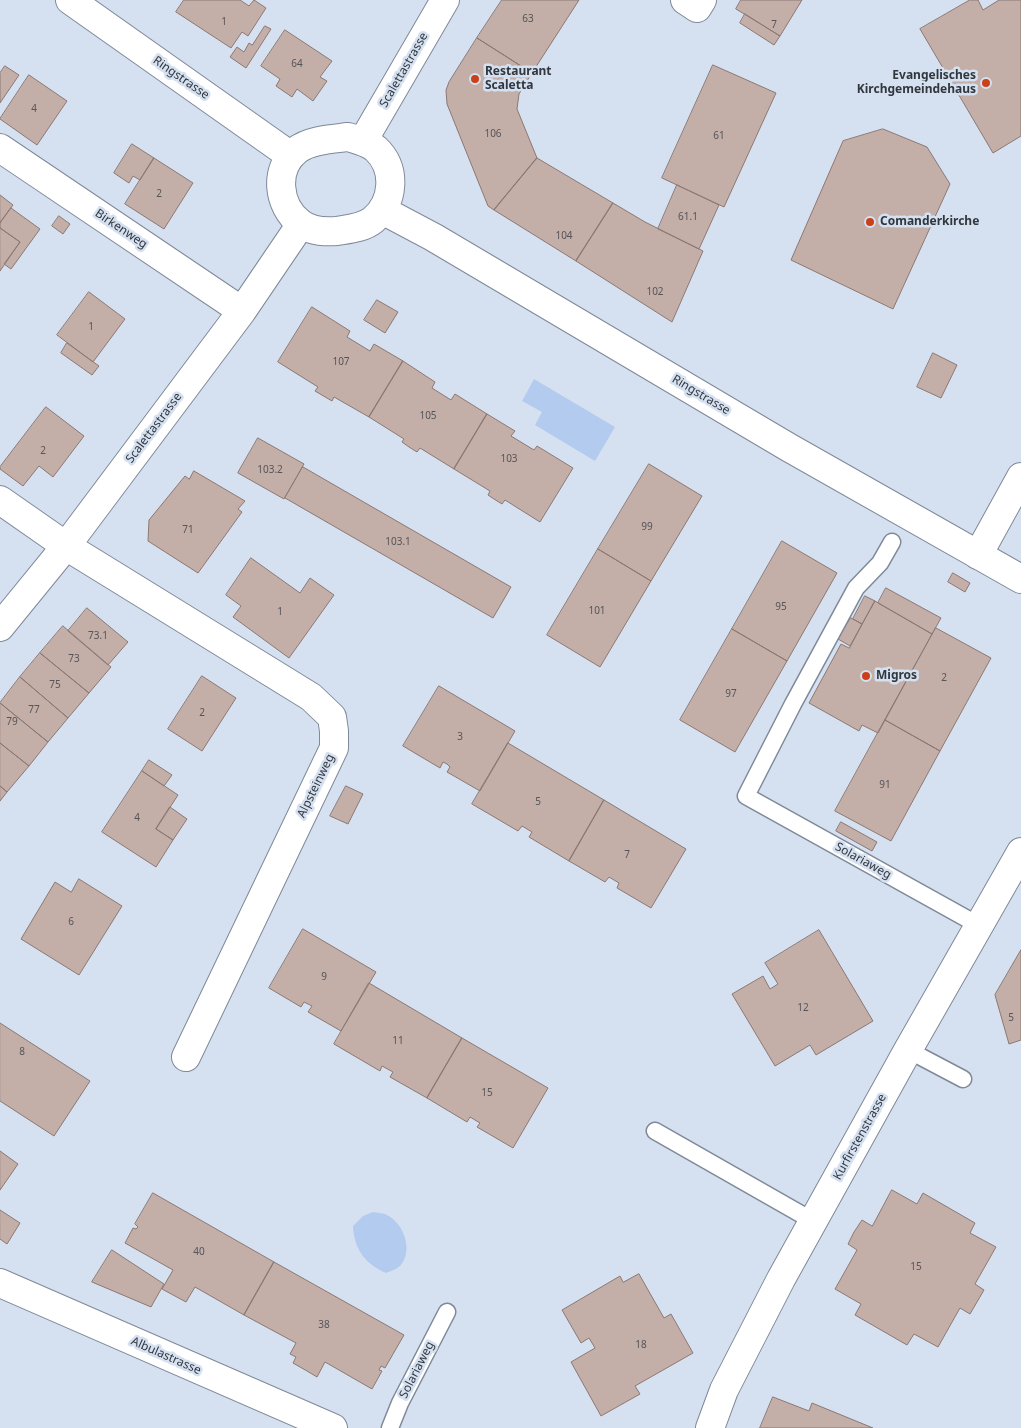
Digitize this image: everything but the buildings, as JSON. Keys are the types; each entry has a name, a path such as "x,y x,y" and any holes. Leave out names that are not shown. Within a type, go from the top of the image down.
{"street":[{"name":"Ringstrasse","path":"70,0 291,156"},
{"path":"685,0 697,8 702,0"},
{"name":"Scalettastrasse","path":"362,141 439,2"},
{"path":"348,137 362,141 376,149 386,163 391,178 388,198 382,210 372,221 356,228 329,232 316,231 301,224 288,211 282,198 280,185 283,170 291,156 308,144 348,137"},
{"name":"Birkenweg","path":"0,148 242,311"},
{"name":"Ringstrasse","path":"382,210 433,237 788,447 1021,579"},
{"name":"Scalettastrasse","path":"0,627 66,546 242,311 301,224"},
{"path":"978,555 1021,477"},
{"name":"Alpsteinweg","path":"0,500 66,546 311,697 332,716 334,748 186,1057"},
{"name":"Kurfirstenstrasse","path":"710,1428 724,1390 781,1278 1021,852"},
{"name":"Albulastrasse","path":"0,1283 315,1425"}],"lane":[{"name":"Solariaweg","path":"892,542 880,563 856,588 746,796 980,926"},
{"path":"908,1050 963,1080"},
{"path":"655,1131 813,1221"},
{"name":"Solariaweg","path":"390,1428 400,1403 446,1312"}],"shaded area":[{"path":"534,379 615,427 595,461 535,425 542,412 522,401"},
{"path":"373,1212 385,1214 392,1218 405,1237 406,1253 404,1260 400,1266 386,1273 372,1265 362,1255 358,1249 354,1234 353,1226 363,1216"}],"place":[{"name":"Restaurant Scaletta","path":"475,79"},
{"name":"Evangelisches Kirchgemeindehaus","path":"986,83"},
{"name":"Comanderkirche","path":"870,222"},
{"name":"Migros","path":"866,676"}]}
